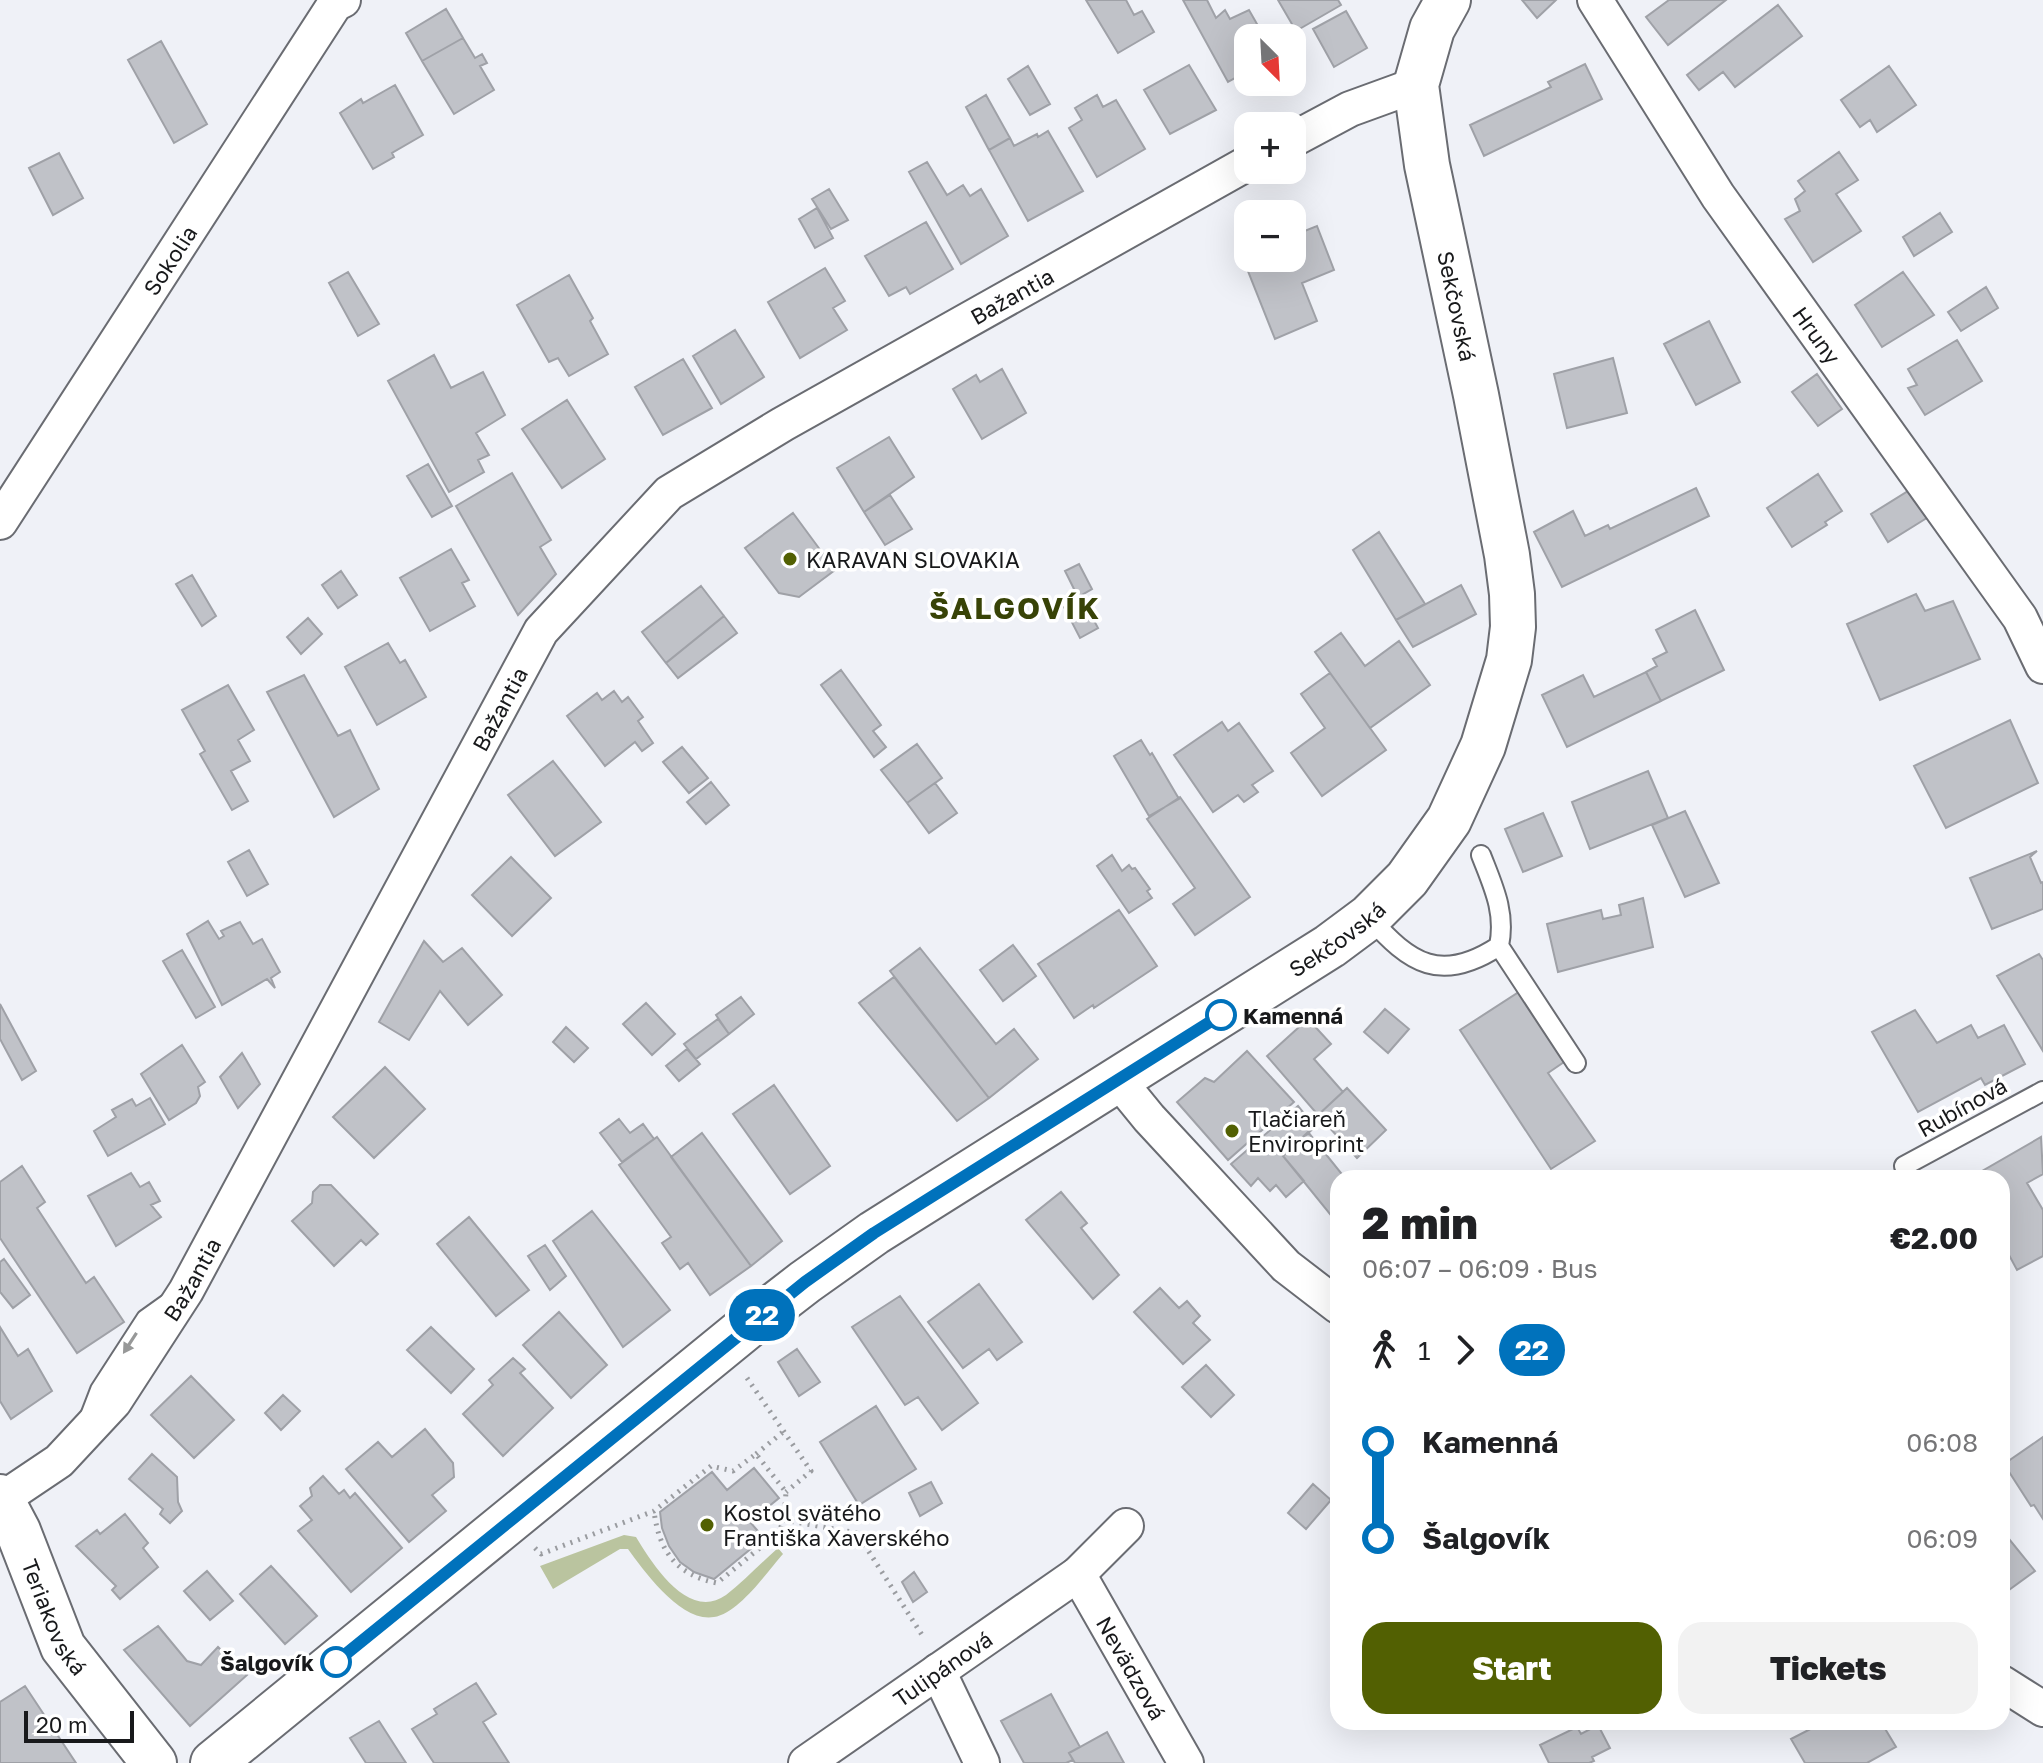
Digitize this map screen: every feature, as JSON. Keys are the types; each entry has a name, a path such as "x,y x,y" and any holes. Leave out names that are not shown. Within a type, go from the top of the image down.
{"street":[{"name":"Sokolia","path":"0,522 335,4 343,0"},
{"name":"Sekčovská","path":"213,1763 566,1473 805,1282 874,1233 1290,974 1369,917 1407,879 1449,820 1483,746 1497,704 1509,660 1513,627 1512,594 1497,499 1427,165 1416,85 1432,29 1448,0"},
{"name":"Hruny","path":"1595,0 1718,196 2020,618 2043,666"},
{"path":"1306,133 1350,109 1416,85"},
{"name":"Bažantia","path":"1,1498 59,1461 114,1402 186,1291 541,631 669,493 783,424 1234,171"},
{"path":"1118,1080 1149,1118 1286,1266 1330,1300"},
{"name":"Teriakovská","path":"1,1498 11,1546 63,1647 154,1763"},
{"name":"Tulipánová","path":"806,1763 1078,1574 1126,1526"},
{"name":"Nevädzová","path":"1078,1574 1186,1763"},
{"path":"940,1670 982,1763"},
{"path":"2010,1687 2041,1703"}],"lane":[{"path":"1481,855 1499,902 1502,931 1499,946 1576,1063"},
{"path":"1369,917 1402,952 1432,965 1456,966 1479,959 1499,946"},
{"name":"Rubínová","path":"1904,1166 2043,1091"}],"path":[{"path":"744,1374 811,1471 786,1492"},
{"path":"528,1542 541,1554 654,1511 711,1466 733,1471 783,1432"},
{"path":"654,1511 663,1545 676,1565 696,1578 717,1583 778,1533 784,1520 786,1492 756,1454"},
{"path":"784,1520 857,1533 940,1670"}],"green space":[{"path":"624,1535 636,1537 661,1574 685,1595 698,1601 712,1601 726,1595 778,1548 783,1554 743,1600 714,1617 701,1617 677,1604 654,1582 628,1549 620,1549 553,1589 540,1566"}],"building":[{"path":"1086,0 1126,0 1134,15 1142,11 1154,32 1118,53"},
{"path":"1183,0 1207,0 1216,18 1225,10 1230,19 1249,10 1257,24 1234,24 1234,79 1228,82"},
{"path":"1278,0 1338,0 1341,5 1306,25 1292,24"},
{"path":"1522,0 1556,0 1537,18"},
{"path":"1669,0 1726,0 1668,45 1646,17"},
{"path":"1778,5 1802,36 1735,87 1723,72 1699,90 1687,75"},
{"path":"446,9 463,38 422,61 406,33"},
{"path":"1346,11 1367,48 1334,67 1313,29"},
{"path":"463,38 475,58 482,54 487,63 480,66 494,90 454,114 422,61"},
{"path":"161,41 207,124 174,143 128,60"},
{"path":"1585,64 1602,99 1484,156 1470,125 1551,87 1548,82"},
{"path":"1189,65 1216,110 1170,134 1144,90"},
{"path":"1028,66 1050,104 1030,115 1008,79"},
{"path":"1889,66 1916,105 1877,132 1870,120 1860,127 1841,100"},
{"path":"395,85 423,135 392,153 394,157 373,169 340,113 361,99 363,103"},
{"path":"986,95 1010,138 989,150 966,107"},
{"path":"1097,95 1103,107 1116,100 1145,149 1097,177 1069,128 1082,120 1075,108"},
{"path":"1048,131 1083,191 1028,221 989,150 1010,138 1014,146"},
{"path":"1839,152 1858,180 1836,194 1861,231 1813,262 1785,219 1800,211 1795,199 1805,191 1798,181"},
{"path":"59,153 83,198 53,215 29,168"},
{"path":"927,162 947,195 963,185 970,196 981,189 1008,236 961,264 909,172"},
{"path":"829,189 848,220 831,229 812,199"},
{"path":"817,208 833,238 815,248 799,219"},
{"path":"1940,213 1952,232 1914,256 1903,237"},
{"path":"926,222 953,269 910,294 906,287 889,296 865,256"},
{"path":"1317,226 1334,270 1302,283 1317,321 1275,339 1248,272 1306,272 1306,230"},
{"path":"825,268 845,301 833,308 847,330 800,358 768,302"},
{"path":"348,272 379,324 358,336 329,283"},
{"path":"1903,272 1934,315 1882,347 1855,305"},
{"path":"569,275 593,318 590,321 608,354 569,376 558,358 549,362 517,305"},
{"path":"1986,287 1998,308 1961,331 1948,312"},
{"path":"1709,321 1740,382 1696,405 1664,344"},
{"path":"735,330 764,377 721,404 693,356"},
{"path":"1957,340 1982,381 1925,415 1908,388 1917,385 1908,369"},
{"path":"434,355 451,388 483,372 505,415 476,433 489,455 478,460 484,472 449,492 388,381"},
{"path":"1613,358 1627,413 1567,428 1554,374"},
{"path":"683,359 712,408 663,435 635,387"},
{"path":"1002,369 1026,413 982,439 953,389 976,375 980,382"},
{"path":"1817,374 1842,409 1818,426 1792,392"},
{"path":"567,400 605,459 562,488 522,429"},
{"path":"889,437 914,477 864,512 837,468"},
{"path":"428,464 452,506 432,517 407,476"},
{"path":"512,473 551,540 540,547 556,574 518,615 456,506"},
{"path":"1818,474 1842,511 1825,522 1827,525 1792,547 1767,508"},
{"path":"1696,488 1709,516 1562,587 1534,532 1573,511 1585,536 1608,525 1610,529"},
{"path":"1913,488 1930,516 1888,542 1871,514"},
{"path":"890,495 912,529 885,545 864,512"},
{"name":"KARAVAN SLOVAKIA","path":"793,513 835,570 799,597 779,593 745,548"},
{"path":"1379,532 1425,604 1396,620 1353,550"},
{"path":"451,549 469,580 462,583 475,606 430,631 400,578"},
{"path":"1079,564 1092,589 1078,597 1065,571"},
{"path":"341,571 357,595 338,608 322,585"},
{"path":"192,575 216,616 202,626 176,584"},
{"path":"1461,585 1476,614 1413,647 1396,620"},
{"path":"701,586 724,616 666,663 642,632"},
{"path":"1916,594 1925,611 1953,601 1980,659 1880,700 1847,624"},
{"path":"1082,598 1098,628 1080,638 1064,607"},
{"path":"1695,610 1724,670 1661,701 1646,672 1657,666 1653,659 1667,652 1656,630"},
{"path":"724,616 737,633 678,678 666,663"},
{"path":"308,618 322,634 301,654 287,637"},
{"path":"1341,633 1365,666 1399,641 1430,685 1370,728 1315,652"},
{"path":"388,643 400,663 405,660 426,697 377,725 345,667"},
{"path":"841,670 881,725 873,731 886,747 874,757 821,685"},
{"path":"1646,672 1661,701 1567,747 1542,695 1583,675 1594,697"},
{"path":"1330,673 1386,750 1322,796 1291,753 1325,728 1301,694"},
{"path":"304,675 338,736 350,730 379,789 334,817 267,692"},
{"path":"228,685 254,730 238,740 250,761 231,771 248,801 232,810 200,754 205,751 182,710"},
{"path":"614,691 622,702 628,697 643,717 638,721 653,743 642,751 635,742 605,766 567,716 597,693 602,700"},
{"path":"2010,720 2038,783 1946,828 1914,766"},
{"path":"1222,722 1228,731 1239,723 1273,771 1252,785 1258,792 1244,802 1238,795 1213,812 1174,755"},
{"path":"1141,740 1179,799 1149,816 1114,756"},
{"path":"917,744 942,778 907,803 881,770"},
{"path":"682,747 708,778 689,793 663,762"},
{"path":"553,761 601,822 555,856 508,795"},
{"path":"1648,771 1668,818 1590,849 1572,802"},
{"path":"711,782 729,805 706,824 687,802"},
{"path":"935,783 957,813 929,833 907,803"},
{"path":"1180,797 1250,897 1195,935 1173,904 1195,888 1147,819"},
{"path":"1685,811 1719,883 1685,897 1652,825"},
{"path":"1543,813 1562,856 1523,872 1505,829"},
{"path":"249,850 268,884 247,896 228,862"},
{"path":"2037,851 2030,857 2043,882 2043,909 1992,929 1970,878"},
{"path":"1112,855 1122,871 1129,865 1135,868 1150,889 1147,891 1152,898 1129,913 1097,866"},
{"path":"511,857 551,898 512,936 472,895"},
{"path":"1643,898 1653,947 1558,972 1547,924 1601,910 1603,919 1621,915 1619,905"},
{"path":"1119,910 1157,966 1074,1018 1038,964"},
{"path":"208,921 219,939 224,936 221,931 240,922 253,944 262,939 280,972 271,978 275,988 267,979 222,1005 187,934"},
{"path":"424,941 443,962 462,948 502,995 468,1025 440,991 409,1040 379,1022"},
{"path":"1013,945 1036,976 1003,1001 980,970"},
{"path":"920,948 996,1044 1014,1029 1038,1059 989,1098 890,971"},
{"path":"182,950 215,1007 196,1018 163,961"},
{"path":"2039,954 2043,960 2043,1051 1997,976"},
{"path":"894,977 989,1098 957,1121 859,1003"},
{"path":"1522,990 1567,1060 1548,1073 1595,1141 1551,1169 1460,1030"},
{"path":"741,997 754,1014 729,1034 716,1015"},
{"path":"646,1003 675,1034 652,1055 623,1024"},
{"path":"0,1004 36,1071 22,1080 0,1039"},
{"path":"1385,1009 1409,1029 1388,1053 1364,1032"},
{"path":"1915,1010 1937,1043 1971,1025 1978,1038 2004,1025 2025,1064 1985,1085 1981,1078 1918,1112 1872,1032"},
{"path":"718,1019 729,1034 696,1059 684,1044"},
{"path":"1308,1019 1331,1044 1314,1059 1343,1092 1318,1115 1267,1056"},
{"path":"566,1027 588,1048 574,1062 553,1042"},
{"path":"182,1045 205,1082 198,1087 200,1096 196,1103 169,1120 141,1074"},
{"path":"687,1049 700,1064 679,1081 666,1066"},
{"name":"Tlačiareň Enviroprint","path":"1247,1051 1294,1102 1228,1160 1177,1102 1205,1078 1214,1082"},
{"path":"242,1053 260,1084 238,1108 220,1077"},
{"path":"385,1067 425,1109 374,1158 333,1117"},
{"path":"774,1085 830,1166 790,1194 733,1114"},
{"path":"1347,1088 1386,1130 1357,1158 1318,1115"},
{"path":"150,1098 165,1124 108,1156 94,1131 116,1117 112,1110 132,1099 136,1106"},
{"path":"1298,1106 1315,1127 1283,1156 1304,1181 1286,1197 1276,1185 1270,1191 1258,1178 1251,1186 1231,1164"},
{"path":"619,1119 630,1133 643,1124 654,1139 622,1162 600,1133"},
{"path":"1308,1132 1339,1170 1330,1170 1330,1214 1283,1156"},
{"path":"702,1133 782,1241 751,1266 671,1157"},
{"path":"657,1137 751,1266 710,1295 688,1263 680,1269 662,1243 671,1237 619,1165"},
{"path":"2041,1137 2043,1174 2027,1183 2043,1210 2043,1256 2017,1270 2010,1257 2010,1170 1984,1170"},
{"path":"22,1166 45,1202 37,1208 86,1283 94,1277 124,1322 77,1353 0,1238 0,1182"},
{"path":"131,1173 140,1187 149,1182 160,1201 151,1205 161,1217 116,1246 88,1196"},
{"path":"320,1185 331,1185 378,1234 366,1245 361,1240 334,1266 292,1221 312,1203 313,1192"},
{"path":"1061,1192 1087,1223 1081,1228 1119,1275 1093,1299 1026,1220"},
{"path":"592,1211 670,1310 623,1347 553,1241"},
{"path":"469,1217 529,1290 496,1316 437,1244"},
{"path":"545,1245 566,1276 550,1290 528,1256"},
{"path":"4,1259 30,1295 13,1308 0,1292 0,1262"},
{"path":"979,1284 1022,1342 997,1360 989,1349 963,1368 928,1322"},
{"path":"1160,1288 1179,1308 1187,1301 1200,1316 1193,1323 1210,1340 1183,1364 1134,1312"},
{"path":"900,1296 978,1403 942,1430 918,1397 905,1405 852,1327"},
{"path":"559,1312 607,1365 571,1398 523,1345"},
{"path":"0,1327 18,1356 28,1349 52,1391 11,1419 0,1401"},
{"path":"431,1327 474,1369 451,1393 407,1350"},
{"path":"797,1349 820,1382 799,1396 778,1362"},
{"path":"513,1358 525,1369 520,1373 553,1408 503,1456 463,1414 493,1385 489,1380"},
{"path":"1206,1365 1234,1395 1211,1417 1182,1387"},
{"path":"191,1376 234,1420 194,1458 151,1415"},
{"path":"283,1395 300,1411 281,1430 265,1413"},
{"path":"876,1406 916,1469 859,1505 820,1442"},
{"path":"425,1429 453,1463 454,1477 432,1495 446,1511 409,1542 346,1469 378,1442 392,1457"},
{"path":"2043,1437 2043,1519 2010,1473 2010,1460"},
{"path":"152,1454 177,1477 178,1502 182,1511 170,1523 160,1514 163,1509 129,1479"},
{"name":"Kostol svätého Františka Xaverského","path":"754,1468 779,1498 750,1522 764,1538 714,1579 694,1572 680,1562 669,1546 660,1512 712,1472 727,1490"},
{"path":"323,1476 339,1494 344,1490 350,1498 355,1493 402,1548 351,1592 298,1531 312,1520 300,1506 312,1496 310,1488"},
{"path":"931,1482 942,1503 920,1516 909,1493"},
{"path":"1313,1484 1330,1499 1306,1529 1288,1513"},
{"path":"125,1514 148,1543 143,1548 158,1567 120,1599 112,1590 116,1586 76,1546 97,1530 100,1534"},
{"path":"2010,1540 2035,1571 2010,1589"},
{"path":"271,1566 317,1616 285,1644 240,1594"},
{"path":"207,1571 233,1601 210,1620 184,1591"},
{"path":"914,1572 927,1592 913,1602 902,1582"},
{"path":"158,1626 187,1661 201,1665 218,1647 247,1675 190,1726 124,1650"},
{"path":"476,1683 496,1714 483,1722 509,1763 434,1763 412,1729 437,1714 434,1709"},
{"path":"25,1686 76,1763 0,1763 0,1702"},
{"path":"1051,1694 1080,1747 1069,1753 1073,1760 1066,1763 1024,1763 1001,1721"},
{"path":"379,1721 406,1763 366,1763 350,1738"},
{"path":"1571,1730 1579,1730 1581,1734 1589,1730 1601,1730 1610,1748 1592,1757 1594,1761 1589,1763 1549,1763 1540,1745"},
{"path":"1808,1730 1886,1730 1896,1747 1867,1763 1805,1763 1791,1739"},
{"path":"1107,1732 1124,1763 1075,1763 1069,1753"}],"bus line":[{"name":"22","path":"336,1662 805,1282 874,1233 1221,1015"}],"place":[{"name":"KARAVAN SLOVAKIA","path":"790,559"},
{"name":"Kamenná","path":"1221,1015"},
{"name":"Tlačiareň Enviroprint","path":"1232,1131"},
{"name":"Kostol svätého Františka Xaverského","path":"707,1525"},
{"name":"Šalgovík","path":"336,1662"}],"district":[{"name":"ŠALGOVÍK","path":"1015,608"}]}
